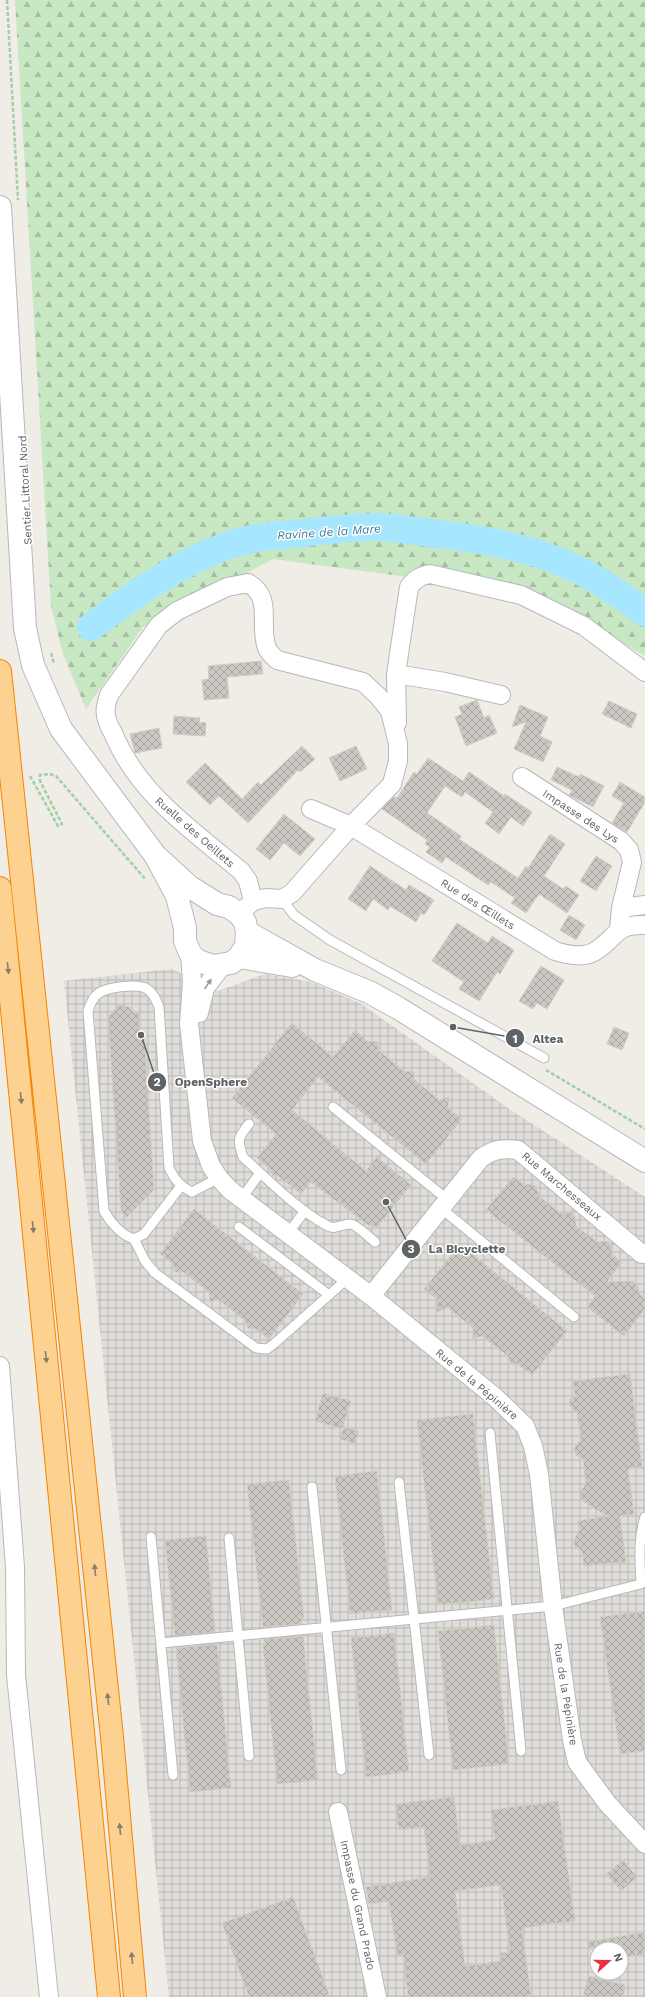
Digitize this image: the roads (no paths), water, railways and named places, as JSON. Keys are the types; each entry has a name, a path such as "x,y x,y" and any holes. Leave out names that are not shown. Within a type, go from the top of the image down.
{"highway":[{"path":"0,671 112,1737 135,1997"},
{"path":"0,888 109,1997"}],"street":[{"path":"9,206 25,628 33,665 61,729 155,855 177,896 186,928"},
{"name":"Ruelle des Oeillets","path":"282,899 292,893 351,826 392,784 398,761 396,674 409,587 414,580 430,574 521,594 584,626 645,672"},
{"name":"Ruelle des Oeillets","path":"247,916 248,881 241,871 168,811 151,794 124,757 109,724 105,708 109,695 159,625 177,611 220,591 238,584 248,583 256,588 264,604 264,632 268,649 277,660 363,682 378,696 390,711 397,735"},
{"path":"396,674 445,682 501,695"},
{"name":"Impasse des Lys","path":"522,777 621,841 629,850 632,862 621,908 618,929"},
{"name":"Rue des Œillets","path":"311,809 351,826 555,951 570,956 588,954 597,951 618,929"},
{"path":"155,855 190,887 217,904 229,907 247,916 315,970 369,992 398,1008 645,1162"},
{"path":"192,1049 204,988 246,946 247,916 266,898 282,899"},
{"path":"192,1049 188,1024 192,982 190,953 185,941 186,928 190,918 197,910 206,905 217,904"},
{"path":"621,908 645,905"},
{"path":"618,929 634,925 645,925"},
{"path":"190,953 204,964 230,962 315,970"},
{"name":"Rue de la Pépinière","path":"192,1049 202,1142 212,1166 219,1178 242,1198 371,1296 495,1397 525,1426 533,1446 540,1474 553,1606 572,1740 577,1762 607,1803 645,1844"},
{"name":"Rue Marchesseaux","path":"371,1296 481,1158 491,1151 503,1148 518,1150 644,1256"},
{"path":"0,1366 15,1567 16,1675 49,1997"},
{"name":"Impasse du Grand Prado","path":"338,1812 377,1997"}],"lane":[{"path":"282,899 294,915 330,940 544,1058"},
{"path":"181,1186 144,1234 134,1239 127,1237 108,1218 104,1210 101,1199 88,1011 91,1001 99,993 109,988 139,986 148,989 155,997 159,1007 169,1168 181,1186 192,1192 219,1178"},
{"path":"333,1107 574,1317"},
{"path":"249,1124 239,1135 239,1145 243,1157 260,1173 305,1211 330,1228 349,1224 354,1226 375,1242"},
{"path":"242,1198 260,1173"},
{"path":"288,1233 305,1211"},
{"path":"239,1227 329,1294"},
{"path":"134,1239 146,1261 155,1273 256,1348 267,1349 275,1343 347,1279"},
{"path":"490,1433 509,1610 521,1751"},
{"path":"399,1482 429,1754"},
{"path":"312,1487 325,1627 341,1770"},
{"path":"161,1643 553,1606 643,1585 640,1552 641,1531 645,1517"},
{"path":"151,1537 173,1775"},
{"path":"229,1538 249,1756"}],"waterway":[{"name":"Ravine de la Mare","path":"91,627 123,603 174,570 210,552 247,540 342,528 362,527 388,527 465,537 518,548 552,558 588,575 645,613"}],"place":[{"name":"Altea","path":"453,1027"},
{"name":"OpenSphere","path":"141,1035"},
{"name":"La Bicyclette","path":"386,1202"}]}
